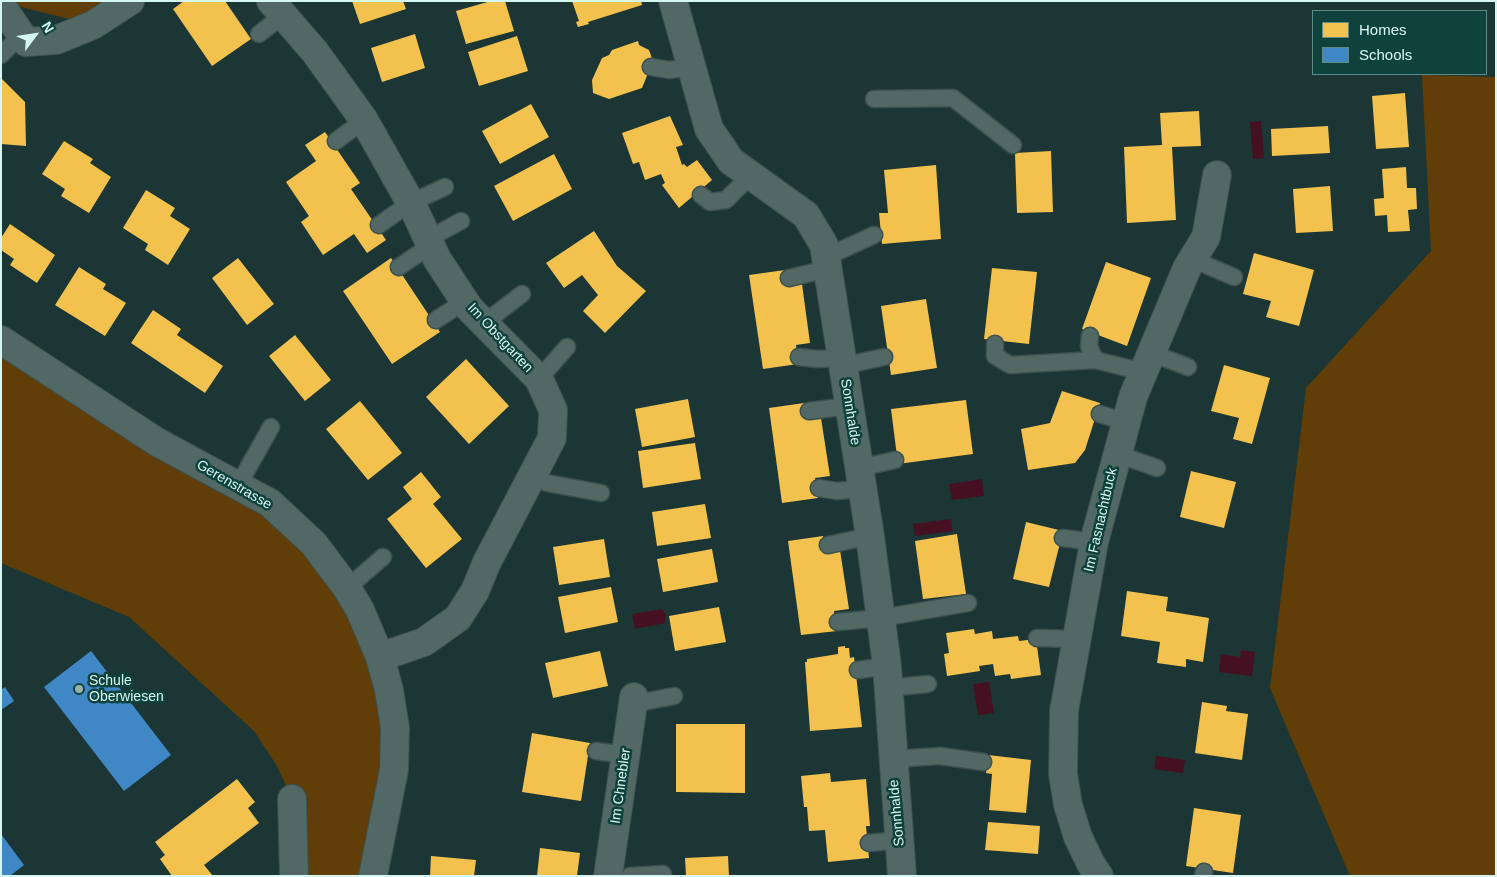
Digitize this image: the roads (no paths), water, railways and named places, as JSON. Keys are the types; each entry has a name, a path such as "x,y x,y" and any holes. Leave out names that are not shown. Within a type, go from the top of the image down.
{"street":[{"path":"1,5 26,42 56,40 93,25 130,1"},
{"name":"Sonnhalde","path":"673,1 709,129 731,161 806,215 824,245 870,536 887,677 902,876"},
{"name":"Im Obstgarten","path":"277,8 315,52 364,120 410,203 437,259 465,301 539,379 553,410 552,438 487,562 474,591 458,618 444,630 424,642 380,656"},
{"name":"Im Fasnachtbuck","path":"1099,876 1078,837 1068,806 1064,774 1064,711 1094,542 1126,422 1147,363 1192,259 1206,237 1217,175"},
{"name":"Gerenstrasse","path":"1,340 157,442 239,484 270,503 314,544 347,588 360,610 380,656 390,690 395,728 394,770 373,876"},
{"name":"Im Chnebler","path":"608,876 634,701"},
{"path":"292,800 294,876"}],"lane":[{"path":"258,34 277,8"},
{"path":"1,55 21,35"},
{"path":"651,67 669,70 692,67"},
{"path":"874,99 953,98 1013,145"},
{"path":"336,141 364,120"},
{"path":"700,195 710,202 726,200 751,175"},
{"path":"379,225 410,203 445,187"},
{"path":"399,267 429,242 461,221"},
{"path":"789,278 826,263 874,235"},
{"path":"1192,259 1234,277"},
{"path":"484,323 522,294"},
{"path":"436,320 465,301"},
{"path":"1090,336 1088,346 1095,360"},
{"path":"995,344 995,356 1010,366 1095,360 1188,367"},
{"path":"539,379 567,347"},
{"path":"799,357 841,362 884,357"},
{"path":"809,412 849,406"},
{"path":"1100,414 1126,422"},
{"path":"239,484 271,427"},
{"path":"1117,454 1157,468"},
{"path":"819,488 836,491 896,460"},
{"path":"547,483 601,493"},
{"path":"828,545 870,536"},
{"path":"1063,538 1094,542"},
{"path":"347,588 384,557"},
{"path":"838,622 880,618 968,603"},
{"path":"1037,638 1076,640"},
{"path":"858,670 928,684"},
{"path":"634,701 674,696"},
{"path":"596,751 626,755"},
{"path":"893,759 940,756 983,762"},
{"path":"869,843 899,840"},
{"path":"630,876 663,874"}],"place":[{"name":"Schule Oberwiesen","path":"79,689"}]}
